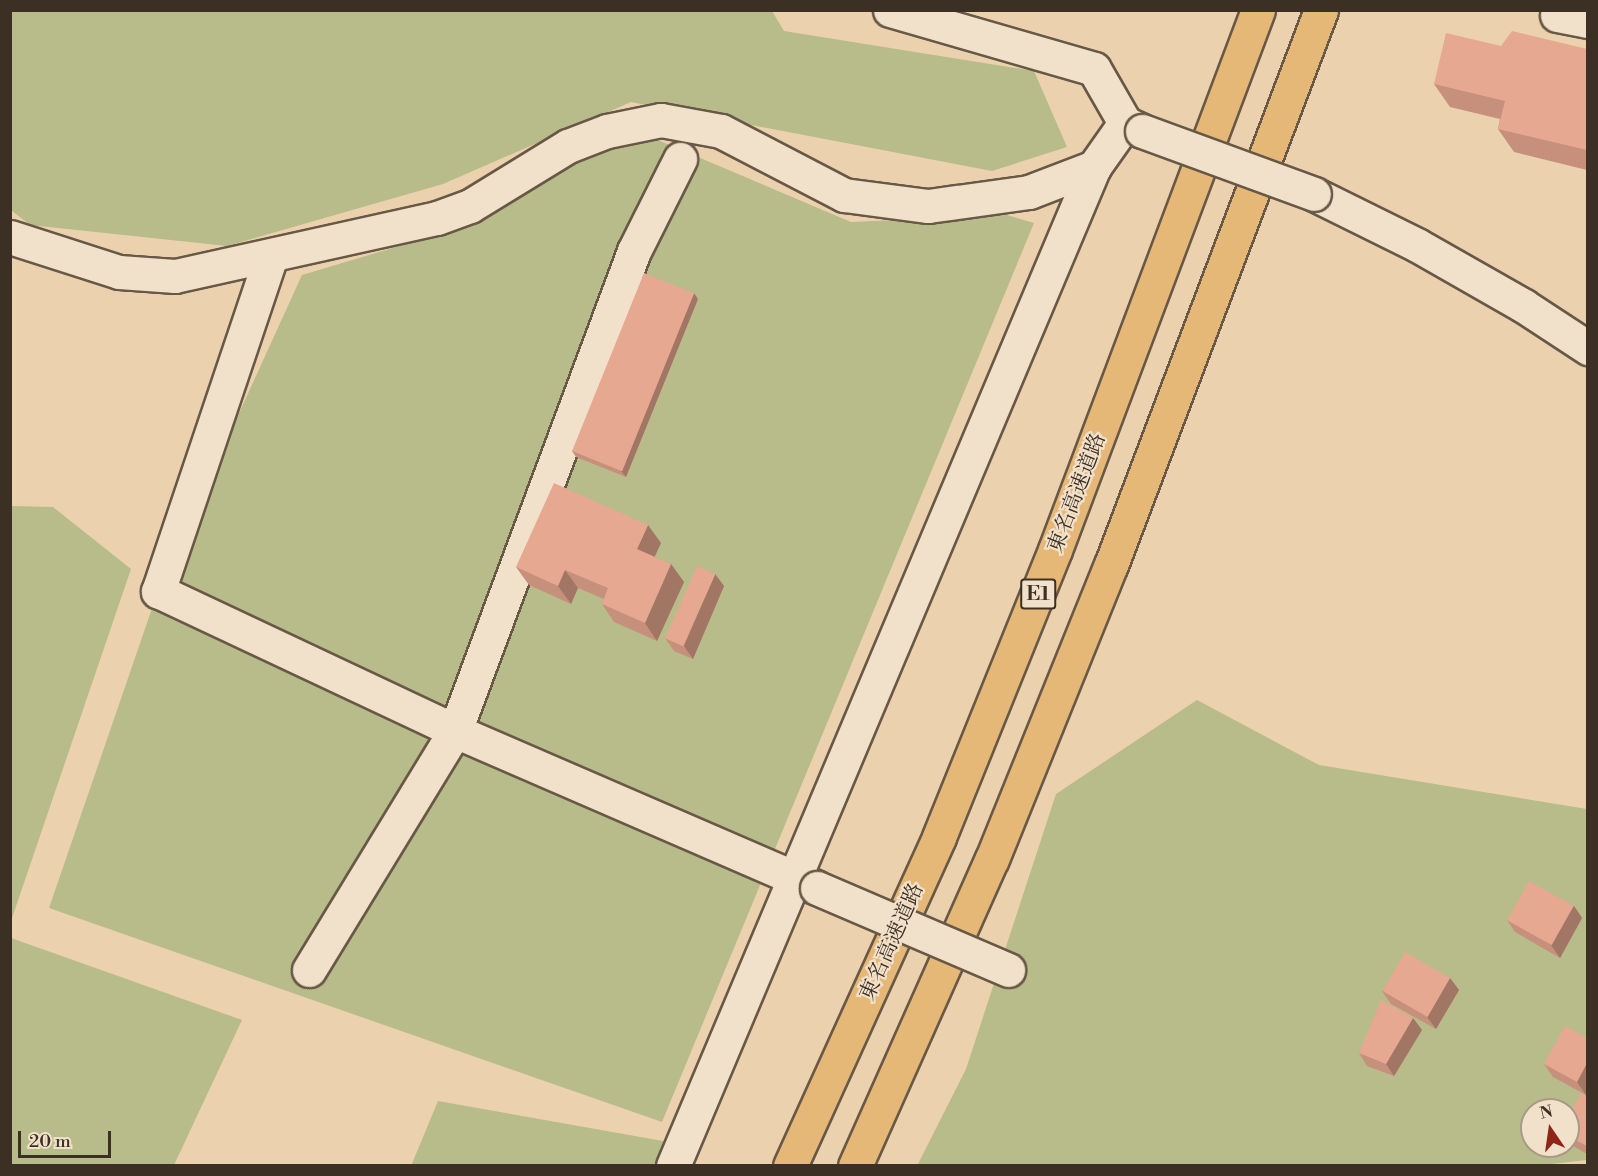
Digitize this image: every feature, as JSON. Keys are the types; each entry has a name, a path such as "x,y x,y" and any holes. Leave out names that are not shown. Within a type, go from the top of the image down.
{"highway":[{"name":"東名高速道路","path":"790,1166 944,826 1056,550 1258,10"},
{"path":"855,1166 992,859 1112,565 1321,10"}],"street":[{"path":"890,10 1094,69 1133,127 1314,194 1417,245 1524,306 1587,348"},
{"path":"10,237 119,272 164,276 271,256 437,218 470,206 568,146 607,131 662,120 721,131 844,195 928,206 1029,192 1094,166"},
{"path":"673,1166 806,883 1094,166 1133,127"},
{"path":"309,970 455,731 634,251 680,159"},
{"path":"271,256 158,591 455,731 1008,970"}],"green space":[{"path":"10,11 772,11 784,31 1034,71 1067,147 992,171 631,102 443,184 227,246 30,225 11,210"},
{"path":"653,138 851,222 1007,215 1034,223 662,1122 49,908 158,591 302,275 443,233 566,162"},
{"path":"11,506 53,507 131,569 11,921"},
{"path":"1197,700 1319,765 1587,809 1587,1160 1533,1166 917,1166 966,1069 1056,794"},
{"path":"11,938 242,1020 174,1165 11,1165"},
{"path":"438,1101 663,1141 665,1165 411,1166"}],"building":[{"path":"1512,31 1587,49 1587,150 1498,129 1505,101 1434,84 1446,33 1501,46"},
{"path":"644,273 694,293 622,471 572,451"},
{"path":"554,483 648,525 637,549 671,564 645,623 602,604 608,588 565,570 558,586 516,567"},
{"path":"697,566 715,574 683,646 665,638"},
{"path":"1529,881 1574,906 1552,945 1507,920"},
{"path":"1405,952 1450,978 1428,1017 1382,991"},
{"path":"1381,1000 1413,1018 1386,1064 1359,1053"},
{"path":"1565,1026 1587,1038 1587,1063 1577,1082 1544,1064"},
{"path":"1581,1093 1587,1096 1587,1146 1580,1142 1580,1098 1578,1098"}]}
